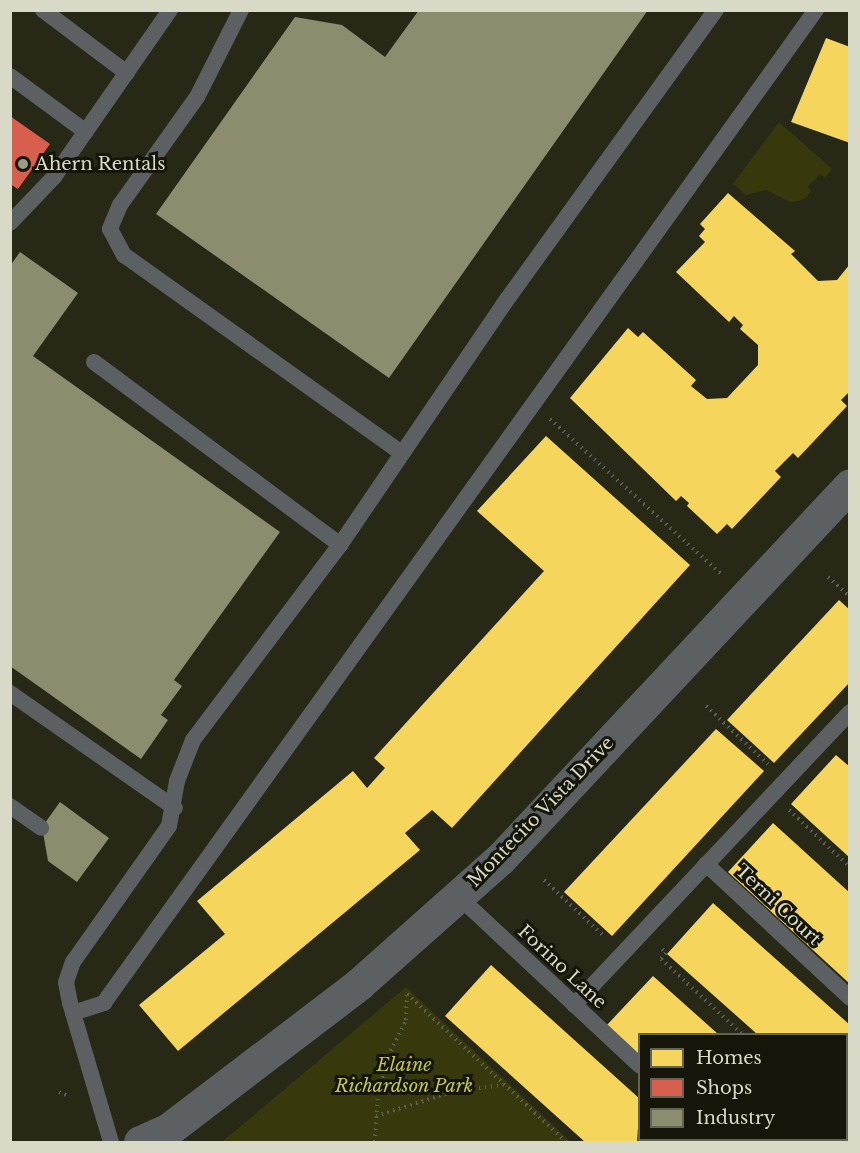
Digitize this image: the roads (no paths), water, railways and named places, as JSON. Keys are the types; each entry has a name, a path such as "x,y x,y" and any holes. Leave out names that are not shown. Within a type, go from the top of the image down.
{"street":[{"name":"Montecito Vista Drive","path":"140,1143 170,1129 359,984 500,859 849,485"}],"lane":[{"path":"43,10 128,73"},
{"path":"10,223 54,177 170,10"},
{"path":"241,10 197,97 120,205 110,230 124,255 402,453"},
{"path":"111,1143 66,982 73,962 169,826 175,808 177,781 193,740 340,544 503,305 716,10"},
{"path":"73,1013 104,1003 531,403 816,10"},
{"path":"10,76 86,132"},
{"path":"94,362 340,544"},
{"path":"10,693 175,808"},
{"path":"574,1005 706,864 844,730 849,712"},
{"path":"10,806 41,828"},
{"name":"Terni Court","path":"706,864 849,998"},
{"name":"Forino Lane","path":"458,896 638,1065"}],"place":[{"name":"Ahern Rentals","path":"23,164"}],"park label":[{"name":"Elaine Richardson Park","path":"404,1076"}]}
